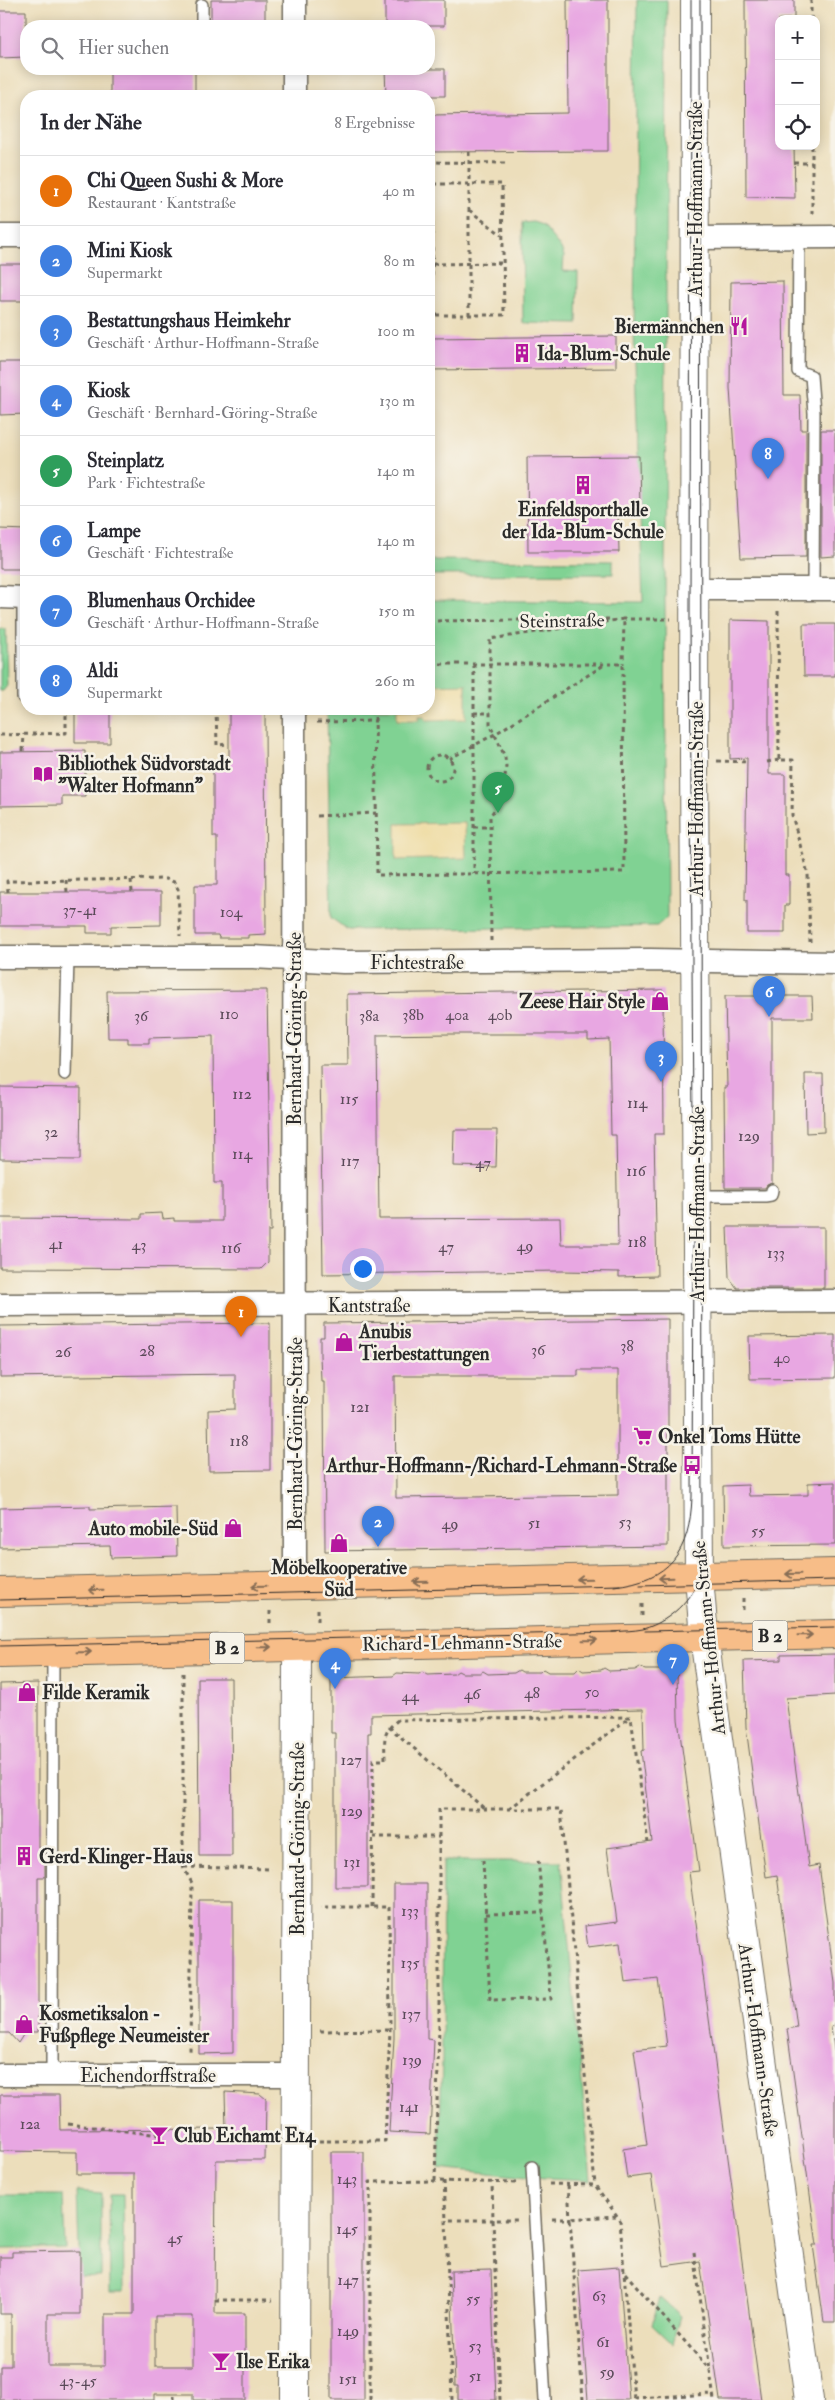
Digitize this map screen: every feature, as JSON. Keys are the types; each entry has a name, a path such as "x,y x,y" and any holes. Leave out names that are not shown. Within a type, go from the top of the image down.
{"main road":[{"path":"0,1592 835,1573"},
{"name":"Richard-Lehmann-Straße","path":"0,1654 183,1649 308,1639 704,1637 835,1634"}],"street":[{"path":"295,0 295,20"},
{"name":"Arthur-Hoffmann-Straße","path":"695,0 694,761 697,961 696,1196 699,1576 704,1637 809,2400"},
{"path":"294,75 294,90"},
{"path":"0,236 20,236"},
{"path":"695,238 835,237"},
{"path":"695,589 824,589"},
{"path":"0,598 20,598"},
{"name":"Bernhard-Göring-Straße","path":"294,716 295,1585"},
{"name":"Fichtestraße","path":"0,957 179,957 294,959 343,962 835,962"},
{"name":"Kantstraße","path":"0,1305 738,1303 835,1301"},
{"name":"Bernhard-Göring-Straße","path":"295,2400 297,1869 308,1639"},
{"name":"Eichendorffstraße","path":"0,2075 296,2076"}],"lane":[{"path":"202,5 202,20"},
{"path":"806,237 798,370 811,376 824,589"},
{"path":"66,1074 68,957"},
{"path":"696,1196 765,1196 771,1195 772,1190"},
{"path":"52,2075 53,1652"},
{"path":"532,2167 545,2400"}],"path":[{"path":"811,0 811,15"},
{"path":"806,237 812,150"},
{"path":"469,152 469,315"},
{"path":"435,162 504,162"},
{"path":"794,163 812,163"},
{"path":"435,184 502,184 504,315 435,315"},
{"path":"469,210 502,235"},
{"path":"435,264 503,263"},
{"path":"778,589 779,760"},
{"name":"Steinstraße","path":"435,621 695,618"},
{"path":"376,715 377,875 491,874 624,872 624,619 490,639 490,724 505,757 506,776 501,800 490,816 491,874 492,962"},
{"path":"435,664 623,664"},
{"path":"474,664 474,874"},
{"path":"449,759 453,768 448,778 440,781 432,778 428,771 430,760 437,756 449,759 495,734 604,665"},
{"path":"474,714 491,713"},
{"path":"0,735 66,733 66,715"},
{"path":"216,715 217,745 229,744"},
{"path":"294,716 376,721"},
{"path":"23,751 24,734"},
{"path":"767,762 793,760 792,815 808,874 810,963"},
{"path":"694,761 749,762"},
{"path":"294,816 376,814"},
{"path":"474,827 490,827"},
{"path":"8,892 7,881 166,879 174,882 178,896 179,957"},
{"path":"66,880 67,892"},
{"path":"131,880 132,892"},
{"path":"642,1595 642,1624"},
{"path":"742,1595 743,1621"},
{"path":"270,1603 270,1630"},
{"path":"308,1639 318,1607"},
{"path":"183,1649 183,1867 192,1883 190,2052 192,2075"},
{"path":"372,1907 373,1760 386,1760 385,1734 389,1727 398,1720 631,1717"},
{"path":"509,1809 631,1717"},
{"path":"631,1717 648,1843"},
{"path":"389,1727 485,1809"},
{"path":"435,2181 440,2026 439,1809 561,1809 595,2185"},
{"path":"373,1837 439,1837"},
{"path":"483,1860 490,2000 551,1999 538,1859"},
{"path":"183,1867 297,1869"},
{"path":"296,2142 385,2141 390,2030 389,1906 297,1907"},
{"path":"486,1914 543,1913"},
{"path":"296,2031 390,2030"},
{"path":"68,2124 158,2134"},
{"path":"444,2181 452,2400"},
{"path":"370,2182 370,2400"},
{"path":"492,2182 500,2400"},
{"path":"568,2184 583,2400"},
{"path":"446,2220 534,2220 616,2216"},
{"path":"694,2252 714,2400"},
{"path":"625,2273 710,2370"},
{"path":"216,2300 272,2300"},
{"path":"174,2394 174,2400"},
{"path":"634,2398 673,2398 713,2394"}],"green space":[{"path":"637,0 667,0 665,600 667,917 657,926 348,930 331,918 327,715 435,715 435,600 643,602 634,332"},
{"path":"533,222 542,225 561,248 564,256 563,271 578,272 577,324 523,323 522,223"},
{"path":"435,560 613,561 613,574 435,575"},
{"path":"0,629 6,629 7,686 3,691 0,691"},
{"path":"443,1861 561,1861 591,2180 527,2177 439,2168 442,2059"},
{"path":"77,2191 101,2193 101,2277 80,2276"},
{"path":"109,2194 123,2194 124,2292 110,2292"},
{"path":"0,2195 63,2195 65,2248 0,2249"},
{"path":"660,2298 680,2316 672,2344 652,2325"}],"sand":[{"path":"466,684 466,719 426,720 425,716 419,716 419,720 397,720 397,715 435,715 435,685"},
{"path":"465,823 466,858 396,860 396,824"}],"building":[{"path":"211,0 265,0 265,20 211,20"},
{"path":"385,0 444,0 444,26 435,26 435,20 385,20"},
{"path":"567,0 608,0 608,151 435,152 435,115 568,113"},
{"path":"745,0 794,0 794,15 775,15 775,150 794,150 795,198 746,197"},
{"path":"0,11 26,11 26,20 20,20 20,57 0,58"},
{"path":"435,69 445,69 445,96 435,96 435,90 386,90 385,75 435,75"},
{"path":"110,75 195,75 195,90 110,90"},
{"path":"0,264 20,264 20,301 0,301"},
{"path":"783,281 784,395 800,395 801,430 806,430 806,557 741,558 730,388 731,282"},
{"name":"Ida-Blum-Schule","path":"616,336 616,368 435,370 435,338"},
{"path":"0,362 20,362 20,414 0,415"},
{"path":"821,430 835,430 835,556 821,557"},
{"name":"Einfeldsporthalle der Ida-Blum-Schule","path":"639,456 640,513 618,513 619,552 528,552 527,457"},
{"path":"0,529 20,530 20,569 0,569"},
{"path":"730,620 769,621 769,774 785,774 785,875 789,875 789,905 785,905 785,933 747,933 747,900 745,900 747,758 730,759"},
{"path":"803,624 835,624 835,676 804,676"},
{"path":"75,715 110,715 110,743 75,743"},
{"path":"229,715 265,715 266,934 248,935 248,938 219,938 218,935 195,935 195,885 217,885 217,837 213,837 213,762 229,762"},
{"name":"Bibliothek Südvorstadt \"Walter Hofmann\"","path":"85,751 85,796 62,796 62,805 0,806 0,752"},
{"path":"0,892 161,892 161,925 111,926 111,933 87,933 87,926 0,926"},
{"path":"267,990 271,1231 268,1231 268,1262 261,1269 0,1268 0,1218 141,1219 141,1214 162,1213 163,1219 174,1218 174,1221 222,1221 222,1183 214,1183 213,1036 149,1038 149,1043 128,1043 128,1038 108,1038 107,991"},
{"path":"663,990 664,1134 654,1134 657,1276 619,1277 619,1272 561,1271 323,1274 320,1065 348,1065 347,994","holes":["588,1034 588,1040 609,1039 611,1135 616,1135 618,1245 561,1245 560,1218 379,1219 377,1035"]},
{"path":"725,996 812,996 813,1018 772,1018 772,1183 765,1188 725,1188 724,1087 727,1087"},
{"path":"805,1074 823,1074 824,1132 806,1133"},
{"path":"0,1087 81,1088 80,1160 0,1159"},
{"path":"454,1130 497,1130 496,1167 453,1166"},
{"path":"727,1227 824,1227 824,1288 737,1288 729,1277"},
{"path":"668,1319 668,1546 325,1551 324,1381 321,1381 320,1355 320,1337 324,1337 324,1323","holes":["578,1370 618,1370 618,1495 396,1498 395,1376 578,1376"]},
{"path":"270,1323 270,1470 209,1471 208,1410 235,1409 235,1374 0,1377 0,1326"},
{"path":"835,1335 835,1378 750,1379 749,1336"},
{"path":"835,1482 835,1545 724,1546 723,1486 748,1485 749,1496 808,1495 808,1483"},
{"path":"90,1506 90,1509 176,1507 177,1556 111,1558 110,1546 0,1548 0,1508"},
{"path":"835,1654 835,1695 786,1698 809,1867 819,1865 835,1983 835,2026 831,2027 835,2056 835,2322 824,2322 813,2245 817,2245 787,2029 797,2027 777,1875 766,1877 746,1727 744,1661 781,1660 781,1655"},
{"path":"664,1666 670,1670 677,1670 678,1719 699,1871 689,1872 761,2400 720,2400 700,2261 664,2266 651,2175 627,2178 623,2149 647,2145 634,2050 667,2046 658,1979 625,1983 620,1943 588,1947 585,1926 617,1922 607,1848 652,1842 641,1751 644,1750 643,1709 371,1715 371,1733 368,1733 368,1887 335,1887 335,1733 331,1733 331,1678 393,1676 397,1673 419,1674 422,1672 427,1675 454,1674 458,1671 462,1673 480,1673 483,1671 488,1674 514,1673 519,1670 522,1672 540,1672 543,1669 548,1672 575,1672 579,1668 583,1671 601,1670 604,1668 609,1671 635,1670 640,1667 645,1670 660,1670"},
{"path":"198,1678 231,1678 232,1856 199,1856"},
{"name":"Gerd-Klinger-Haus","path":"38,1683 38,1848 45,1848 45,1877 38,1877 38,2032 25,2032 18,2043 9,2033 0,2033 0,1684"},
{"path":"394,1884 427,1884 427,2039 434,2040 430,2134 389,2132 394,2038"},
{"path":"199,1900 233,1900 233,2053 199,2054"},
{"path":"225,2092 260,2094 266,2099 265,2160 216,2160 215,2313 245,2313 245,2400 193,2400 193,2394 155,2394 155,2400 0,2400 0,2366 11,2366 11,2314 0,2314 0,2257 12,2257 12,2252 80,2251 80,2314 48,2314 48,2366 105,2366 105,2314 134,2314 134,2174 77,2174 77,2152 0,2151 0,2095 59,2095 60,2130 226,2129","holes":["155,2316 193,2316 193,2366 155,2366"]},
{"path":"331,2152 364,2152 364,2400 331,2400"},
{"path":"619,2267 629,2400 588,2400 578,2270"},
{"path":"491,2270 496,2400 458,2400 458,2386 455,2386 451,2271"}],"tram line":[{"path":"691,0 690,619 693,1131"},
{"path":"612,1632 643,1629 664,1620 674,1613 696,1585 702,1563 700,0"},
{"path":"614,1586 633,1583 663,1570 681,1548 687,1533 692,1497 693,1236"},
{"path":"640,1585 835,1580"},
{"path":"0,1600 620,1585"},
{"path":"645,1631 835,1627"},
{"path":"0,1646 617,1632"}],"place":[{"name":"Biermännchen","path":"739,326"},
{"name":"Ida-Blum-Schule","path":"522,353"},
{"name":"Aldi","path":"768,479"},
{"name":"Einfeldsporthalle der Ida-Blum-Schule","path":"583,485"},
{"name":"Bibliothek Südvorstadt \"Walter Hofmann\"","path":"43,774"},
{"name":"Steinplatz","path":"498,813"},
{"name":"Zeese Hair Style","path":"660,1001"},
{"name":"Lampe","path":"769,1017"},
{"name":"Bestattungshaus Heimkehr","path":"661,1082"},
{"name":"Chi Queen Sushi & More","path":"241,1337"},
{"name":"Anubis Tierbestattungen","path":"344,1342"},
{"name":"Onkel Toms Hütte","path":"643,1436"},
{"name":"Arthur-Hoffmann-/Richard-Lehmann-Straße","path":"692,1465"},
{"name":"Auto mobile-Süd","path":"233,1528"},
{"name":"Möbelkooperative Süd","path":"339,1543"},
{"name":"Mini Kiosk","path":"378,1547"},
{"name":"Blumenhaus Orchidee","path":"673,1685"},
{"name":"Kiosk","path":"335,1689"},
{"name":"Filde Keramik","path":"27,1692"},
{"name":"Gerd-Klinger-Haus","path":"24,1856"},
{"name":"Kosmetiksalon - Fußpflege Neumeister","path":"24,2024"},
{"name":"Club Eichamt E14","path":"159,2135"},
{"name":"Ilse Erika","path":"221,2361"}]}
